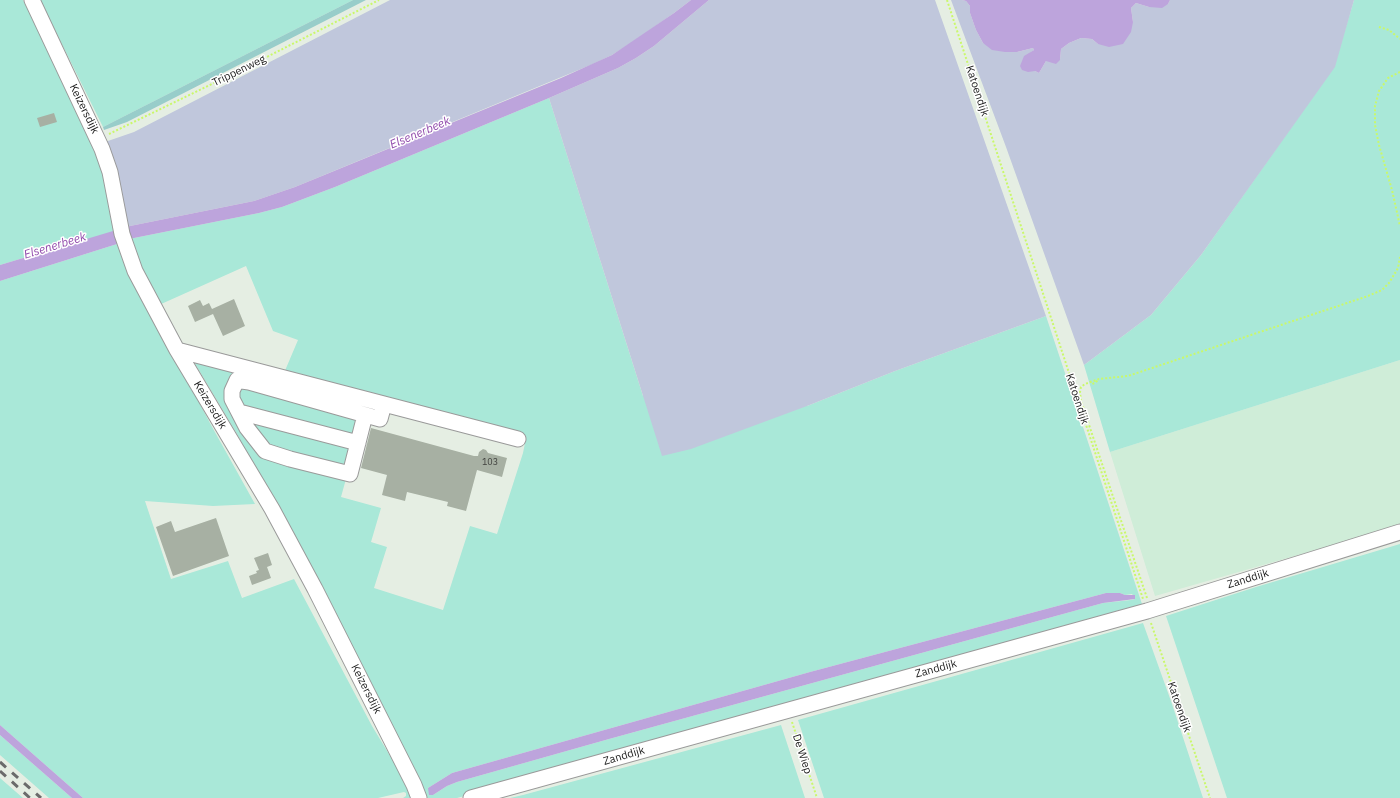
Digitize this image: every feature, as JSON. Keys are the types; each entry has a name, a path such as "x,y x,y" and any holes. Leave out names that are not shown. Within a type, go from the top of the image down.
{"street":[{"name":"Keizersdijk","path":"32,0 98,139 110,172 122,234 135,271 177,350 279,522 315,589 414,784 419,798"},
{"path":"177,350 518,439"},
{"path":"365,415 350,474 265,451 248,428 240,414 232,399 232,391 238,380 249,382 380,419 384,404"},
{"path":"240,414 243,413 358,443"},
{"name":"Zanddijk","path":"471,798 1149,610 1400,532"}],"path":[{"name":"Trippenweg","path":"98,139 379,0"},
{"name":"Katoendijk","path":"947,0 1210,798"},
{"path":"1379,27 1389,30 1400,38"},
{"path":"1400,72 1388,78 1379,91 1375,106 1375,125 1379,145 1400,226"},
{"path":"1149,610 1081,401 1080,392 1083,385 1099,379 1128,376 1368,296 1382,290 1389,282 1398,268 1400,257"},
{"path":"1074,389 1080,392"},
{"name":"De Wiep","path":"788,710 817,798"}],"green space":[{"path":"1400,360 1400,524 1326,547 1155,596 1110,452"}],"shaded area":[{"path":"0,0 23,0 95,145 131,273 211,425 255,504 213,506 145,501 171,579 228,561 242,598 294,579 372,726 412,792 413,798 403,798 406,796 406,793 404,792 378,798 83,798 0,725 0,281 117,244 30,256 0,265"},
{"path":"40,0 353,0 103,127"},
{"path":"353,0 366,0 127,122 104,130 103,127"},
{"path":"390,0 691,0 634,41 612,55 593,64 295,187 254,201 125,227 105,142 134,132"},
{"path":"691,0 709,0 654,46 636,58 618,68 549,98 335,187 282,207 129,239 125,227 254,201 295,187 561,78 612,55"},
{"path":"709,0 935,0 1046,316 895,371 807,406 691,449 662,456 549,98 618,68 636,58 654,46"},
{"path":"951,0 966,1 970,6 970,13 976,30 983,43 1017,52 1033,48 1034,50 1030,53 1035,71 1039,73 1046,61 1060,60 1061,49 1069,43 1081,38 1092,39 1098,44 1133,22 1131,8 1136,3 1149,7 1168,4 1170,0 1354,0 1335,67 1201,255 1151,315 1084,365 1006,147"},
{"path":"962,0 1170,0 1168,4 1162,8 1149,7 1136,3 1131,8 1133,22 1131,32 1123,44 1109,47 1098,44 1092,39 1081,38 1069,43 1061,49 1060,60 1056,64 1046,61 1039,73 1035,71 1028,72 1022,70 1020,66 1024,56 1034,50 1033,48 1017,52 1005,52 992,50 983,43 976,30 970,13 970,6 966,1"},
{"path":"1354,0 1400,0 1400,360 1110,452 1084,365 1151,315 1201,255 1334,67"},
{"path":"549,98 643,396 807,406 895,371 1046,316 1142,604 776,706 725,723 457,798 425,798 294,539 237,434 194,362 365,410 341,497 381,508 371,542 387,547 374,588 443,610 470,526 497,534 523,453 526,438 284,373 298,340 273,331 246,266 159,305 153,295 129,239 259,213 282,207 335,187","holes":["1106,593 1120,593 1125,595 1132,594 1135,599 1103,603 609,739 457,782 447,786 433,795 428,788 452,773 810,672"]},
{"path":"113,231 117,244 0,281 0,265"},
{"path":"1400,544 1400,798 1227,798 1166,616 1256,587"},
{"path":"1106,593 1135,595 1135,599 1103,603 609,739 457,782 447,786 433,795 429,795 428,788 452,773 810,672"},
{"path":"1143,623 1203,798 824,798 798,720"},
{"path":"0,725 83,798 72,798 0,735"},
{"path":"781,725 805,798 510,798 523,795"},
{"path":"0,735 72,798 49,798 0,755"},
{"path":"0,778 23,798 0,798"}],"building":[{"path":"54,113 57,122 40,127 37,118"},
{"path":"234,299 245,326 223,336 213,314 195,322 188,306 200,300 203,306 209,303 212,309"},
{"path":"371,428 474,456 478,456 479,452 483,449 486,450 488,453 507,458 502,477 477,470 466,511 447,506 448,502 407,492 405,501 382,495 387,475 361,468"},
{"path":"216,518 229,556 173,576 156,527 171,521 175,532"},
{"path":"268,553 272,565 267,567 271,578 252,585 249,576 257,573 256,571 259,570 254,558"}],"railway":[{"path":"0,762 41,798"},
{"path":"0,771 30,798"}],"water label":[{"name":"Elsenerbeek","path":"420,133"},
{"name":"Elsenerbeek","path":"55,246"}]}
